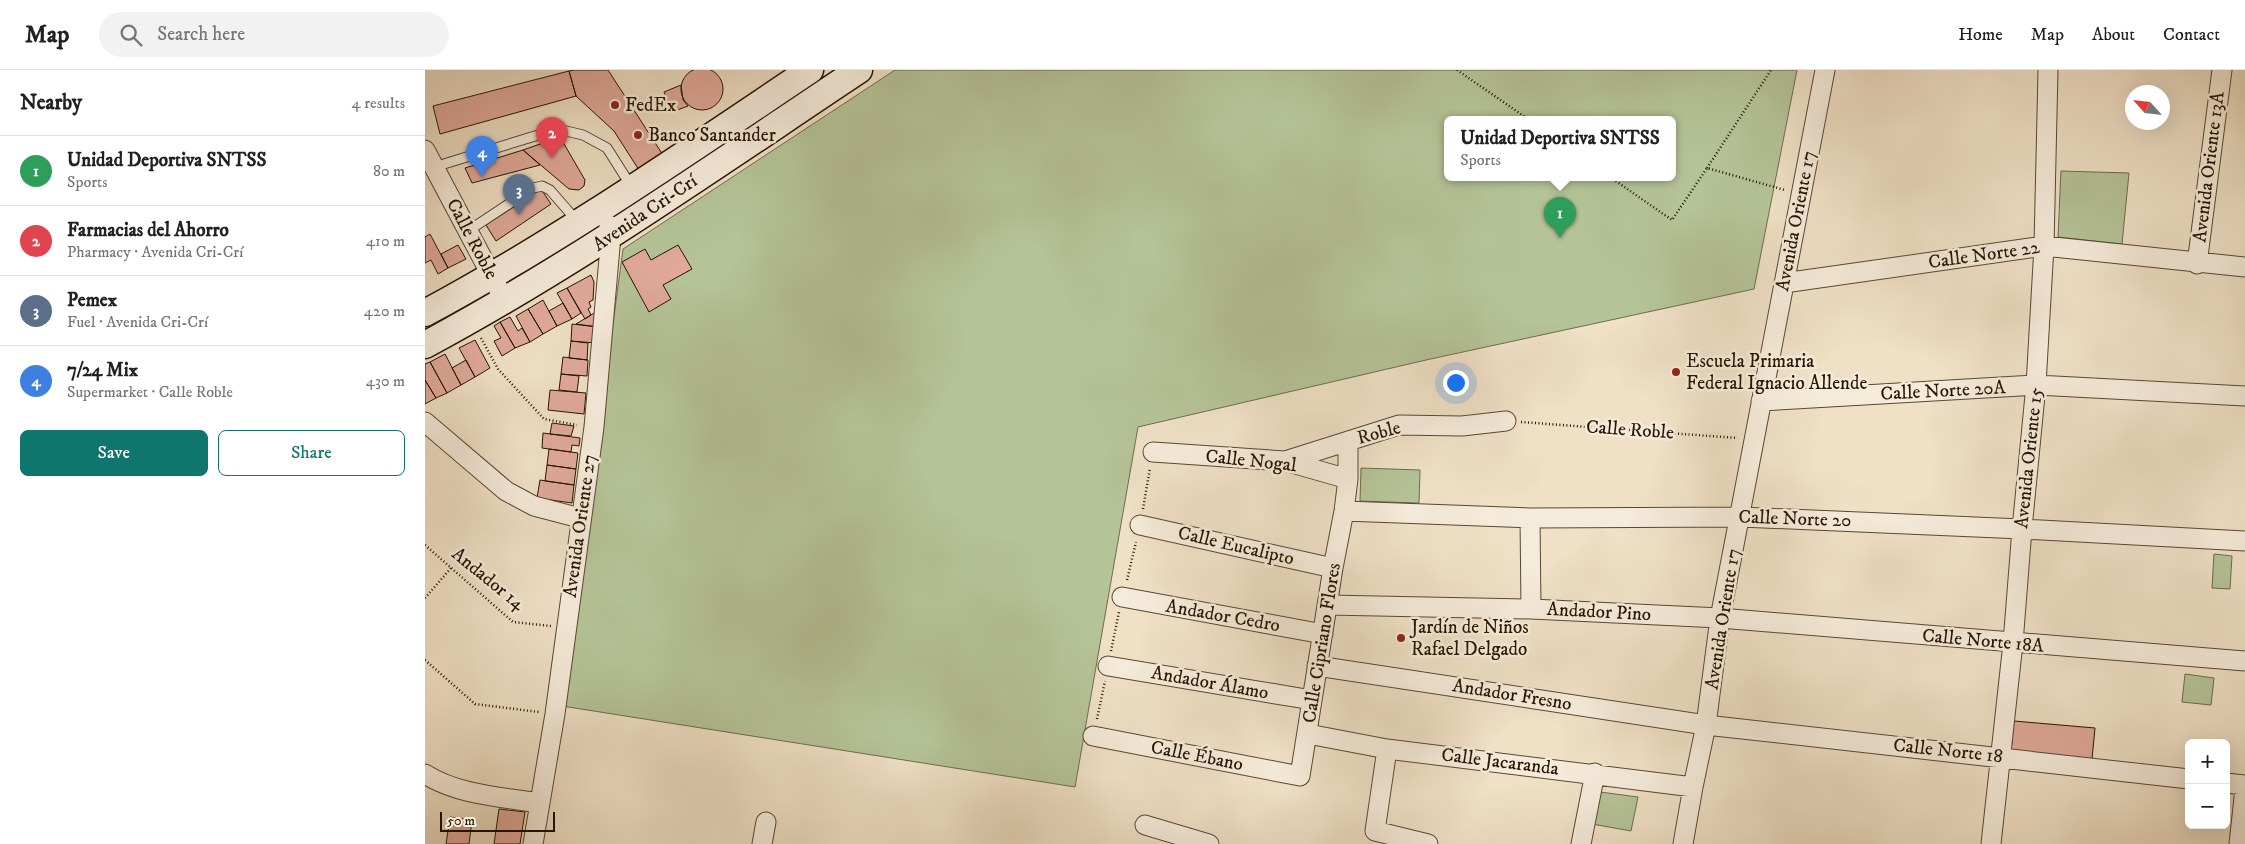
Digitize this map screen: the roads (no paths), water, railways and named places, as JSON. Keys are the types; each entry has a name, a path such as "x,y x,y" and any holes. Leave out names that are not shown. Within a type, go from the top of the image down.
{"main road":[{"name":"Avenida Cri-Crí","path":"425,313 492,277 592,235 605,207 810,70"},
{"name":"Avenida Cri-Crí","path":"425,345 505,301 592,235 859,70"}],"street":[{"name":"Avenida Oriente 17","path":"1683,844 1706,725 1720,618 1825,70"},
{"name":"Avenida Oriente 15","path":"1991,844 2013,644 2036,386 2045,246 2048,70"},
{"name":"Avenida Oriente 13A","path":"2197,264 2222,70"},
{"name":"Calle Roble","path":"425,150 505,301"},
{"name":"Avenida Oriente 27","path":"533,844 555,714 580,518 594,427 592,235"},
{"name":"Calle Norte 22","path":"1784,283 2045,246 2197,264 2245,267"},
{"name":"Calle Norte 20A","path":"1761,401 2036,386 2245,396"},
{"name":"Roble","path":"1285,461 1399,425 1462,426 1506,421"},
{"path":"425,422 506,491 534,506 580,518"},
{"name":"Calle Cipriano Flores","path":"1300,776 1333,568 1344,511 1348,479 1348,442"},
{"name":"Calle Nogal","path":"1153,452 1285,461 1348,479"},
{"name":"Calle Norte 20","path":"1344,511 1530,518 1741,516 2245,541"},
{"path":"1530,518 1531,609"},
{"name":"Calle Eucalipto","path":"1140,524 1333,568"},
{"name":"Andador Cedro","path":"1123,597 1323,634"},
{"name":"Andador Pino","path":"1327,605 1531,609 1720,618"},
{"name":"Calle Norte 18A","path":"1720,618 2013,644 2245,661"},
{"name":"Andador Álamo","path":"1108,666 1312,700"},
{"name":"Andador Fresno","path":"1317,666 1706,725"},
{"name":"Calle Norte 18","path":"1706,725 2000,756 2185,779"},
{"name":"Calle Jacaranda","path":"1308,734 1387,749 1693,787"},
{"name":"Calle Ébano","path":"1093,736 1300,776"},
{"path":"1387,749 1375,831 1428,844"},
{"path":"425,774 438,782 462,790 539,803"},
{"path":"1581,844 1595,774"},
{"path":"2230,784 2245,787 2239,844"},
{"path":"762,844 766,822"},
{"path":"1145,826 1209,844"}],"lane":[{"path":"434,167 558,129 583,135 607,148 633,188"},
{"path":"468,232 533,188 542,186 550,190 592,235"}],"place":[{"name":"FedEx","path":"615,105"},
{"name":"Banco Santander","path":"638,135"},
{"name":"Farmacias del Ahorro","path":"552,158"},
{"name":"7/24 Mix","path":"482,177"},
{"name":"Pemex","path":"519,215"},
{"name":"Unidad Deportiva SNTSS","path":"1560,238"},
{"name":"Escuela Primaria Federal Ignacio Allende","path":"1676,372"},
{"name":"Jardín de Niños Rafael Delgado","path":"1401,638"}]}
